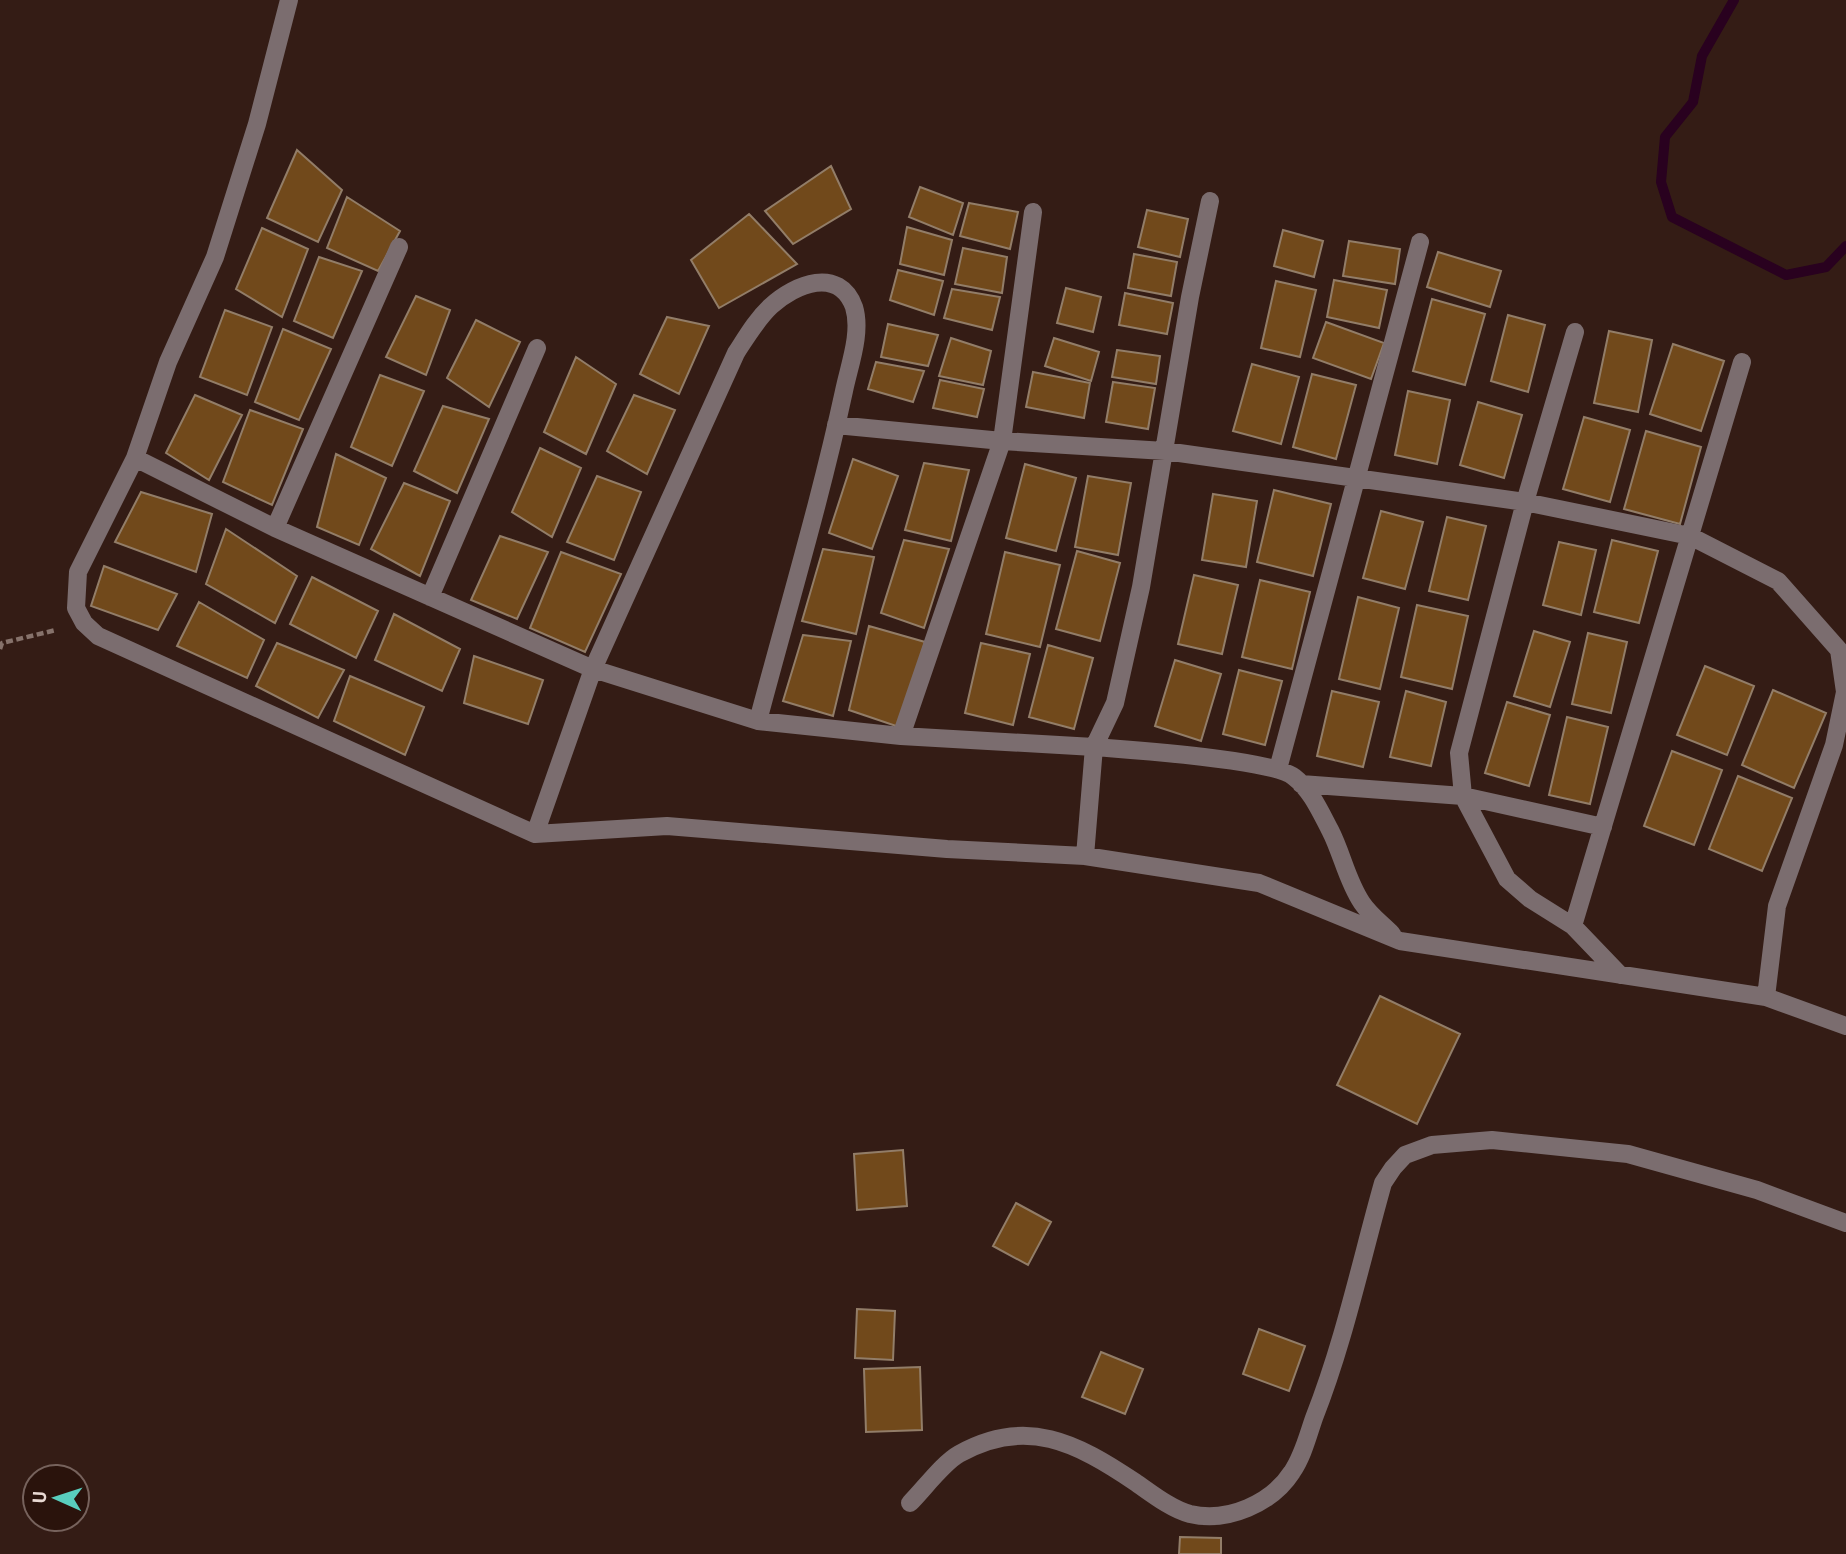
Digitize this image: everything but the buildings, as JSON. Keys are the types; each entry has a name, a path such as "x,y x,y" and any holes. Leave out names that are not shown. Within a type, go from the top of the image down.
{"street":[{"path":"289,0 257,124 215,257 168,362 135,458 78,572 76,608 84,623 98,636 536,834 667,826 947,849 1085,856 1259,883 1400,941 1766,997 1846,1027"},
{"path":"1085,856 1094,747 1115,703 1141,587 1190,297 1210,201"},
{"path":"901,736 1002,441 1033,212"},
{"path":"1278,769 1420,242"},
{"path":"275,528 399,247"},
{"path":"536,834 593,669 736,353 755,323 773,304 799,288 822,281 832,282 840,287 854,309 856,333 836,425 758,721"},
{"path":"1575,332 1525,502 1459,753 1463,796 1507,879 1530,899 1573,926 1620,975"},
{"path":"430,597 537,348"},
{"path":"1573,926 1742,362"},
{"path":"836,425 1002,441 1165,451 1525,502 1690,536 1778,581 1839,650 1844,692 1834,745 1777,906 1766,997"},
{"path":"135,458 275,528 593,669 758,721 901,736 1094,747 1225,760 1278,769 1293,776 1312,796 1331,832 1361,902 1400,941"},
{"path":"1301,784 1463,796 1603,827"},
{"path":"911,1503 956,1456 984,1442 1019,1434 1060,1441 1096,1455 1157,1497 1190,1514 1222,1515 1256,1505 1283,1486 1295,1468 1328,1383 1384,1183 1405,1155 1432,1145 1492,1140 1628,1154 1758,1190 1846,1223"}],"path":[{"path":"0,649 2,643 84,623"}],"waterway":[{"path":"1734,0 1702,56 1693,102 1665,137 1661,182 1672,217 1786,275 1826,267 1846,246"}]}
